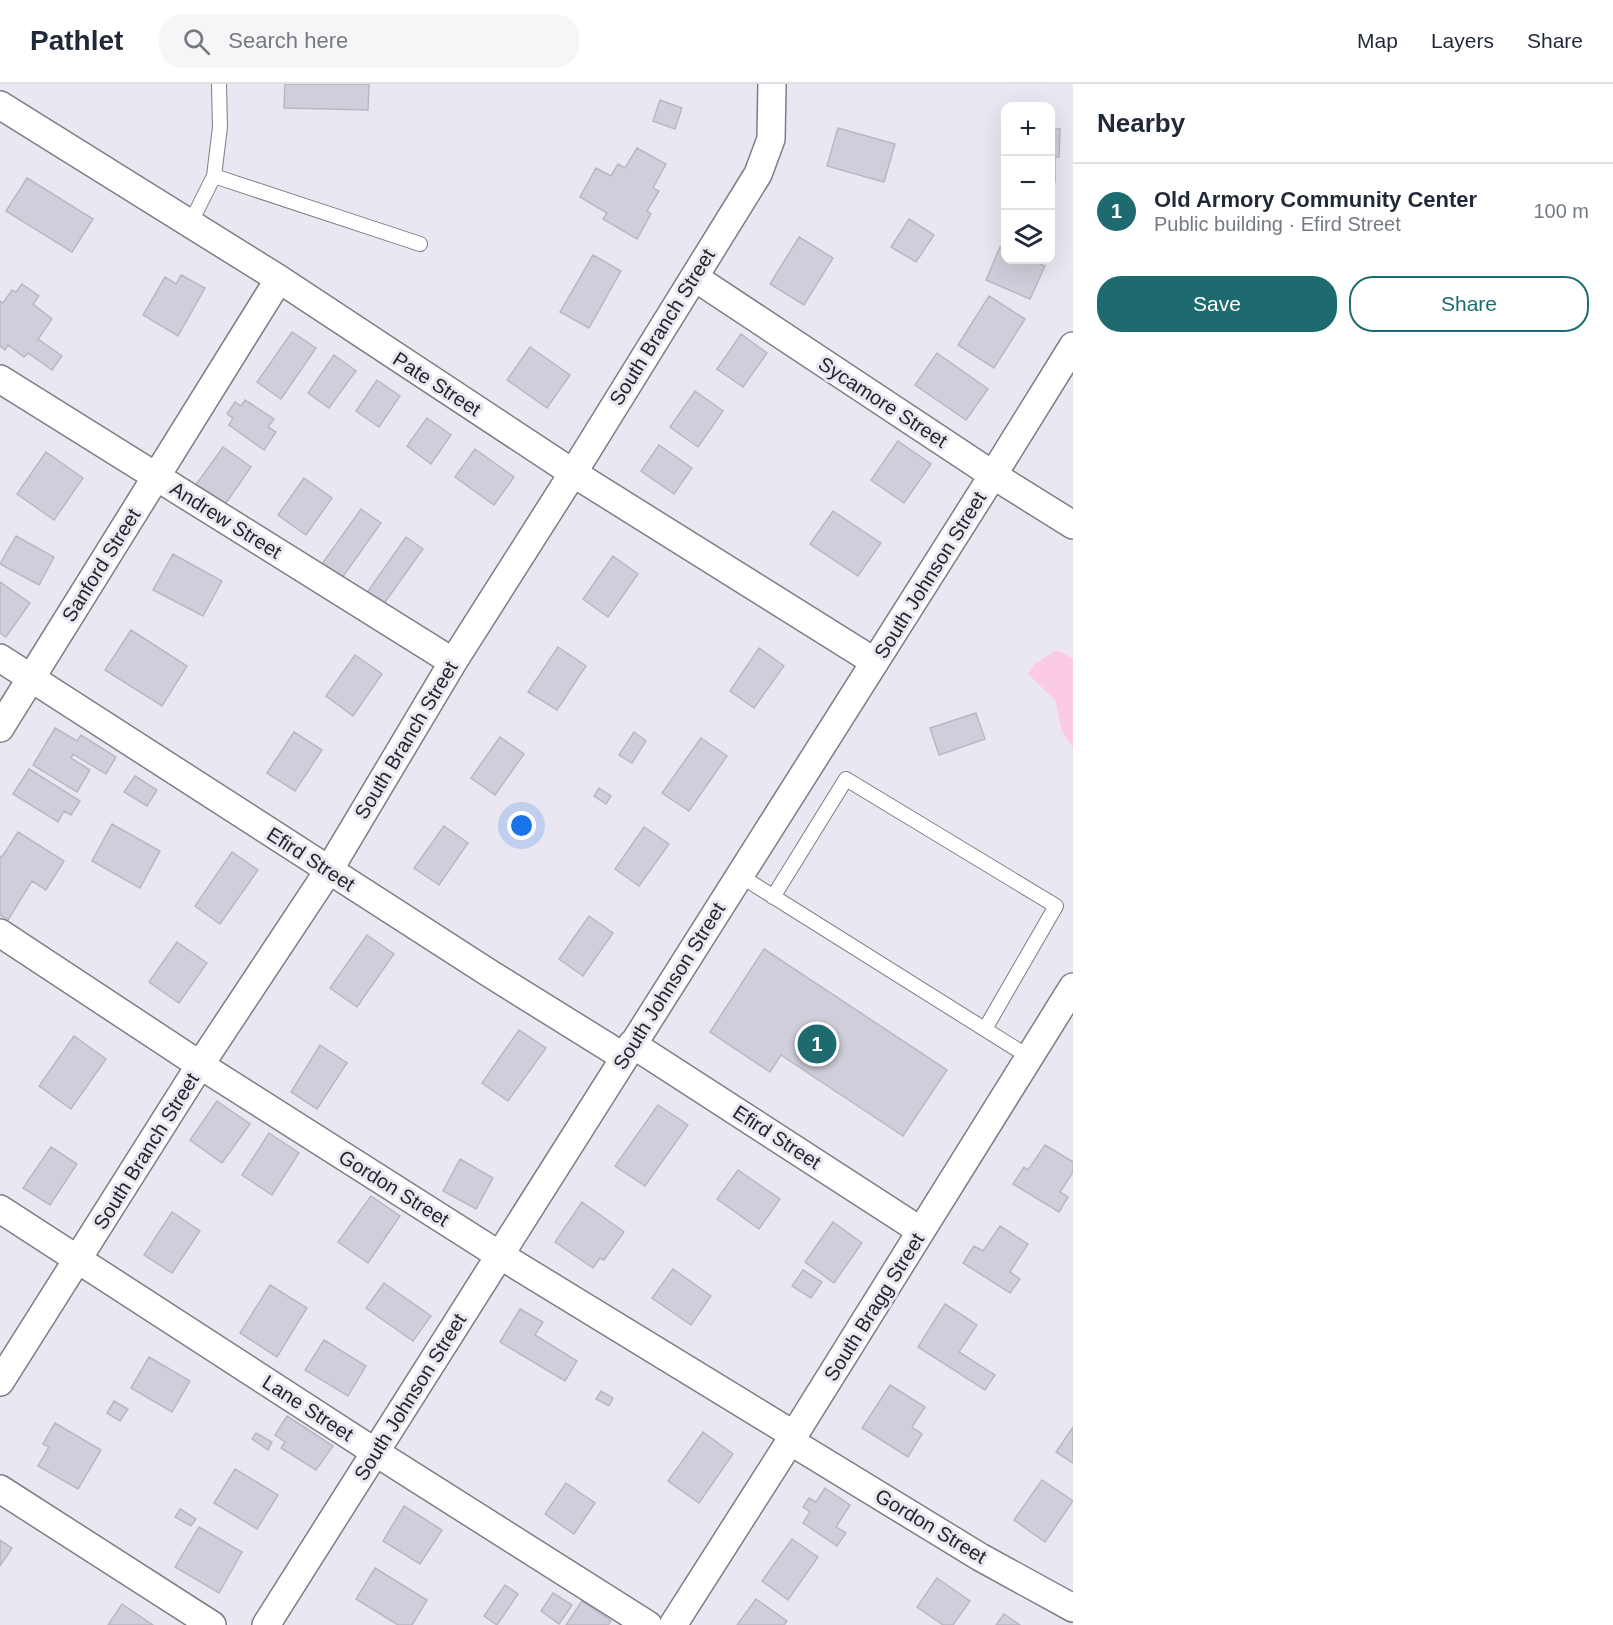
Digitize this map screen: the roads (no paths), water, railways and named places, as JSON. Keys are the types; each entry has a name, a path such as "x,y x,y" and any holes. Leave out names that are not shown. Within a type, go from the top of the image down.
{"street":[{"name":"South Branch Street","path":"0,1382 200,1065 329,870 453,662 758,174 771,139 772,84"},
{"name":"Pate Street","path":"0,105 279,279 573,473 875,662"},
{"name":"Sycamore Street","path":"693,277 993,475 1073,525"},
{"name":"Sanford Street","path":"0,728 279,279"},
{"name":"South Johnson Street","path":"266,1625 1073,346"},
{"name":"Andrew Street","path":"0,379 453,662"},
{"name":"Efird Street","path":"0,658 489,973 628,1051 921,1231"},
{"name":"Gordon Street","path":"0,933 200,1065 500,1255 981,1557 1073,1608"},
{"name":"South Bragg Street","path":"673,1625 1073,987"},
{"name":"Lane Street","path":"0,1209 375,1452 648,1625"},
{"path":"0,1489 212,1625"}],"lane":[{"path":"190,224 214,176 219,127 219,84"},
{"path":"214,176 420,244"},
{"path":"773,897 846,779 1056,906 985,1029"},
{"path":"739,875 1029,1057"}],"place":[{"name":"Old Armory Community Center","path":"817,1044"}]}
